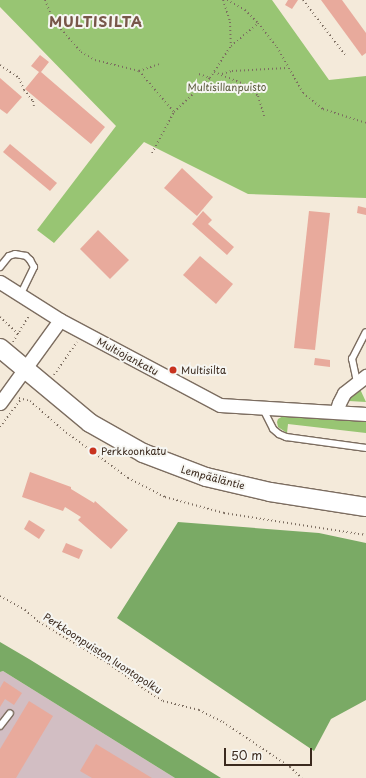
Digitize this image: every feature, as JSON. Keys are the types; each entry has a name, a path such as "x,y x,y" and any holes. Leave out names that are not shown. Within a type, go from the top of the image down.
{"main road":[{"name":"Lempääläntie","path":"2,350 90,422 123,443 173,466 206,477 270,492 366,507"}],"street":[{"name":"Multiojankatu","path":"0,282 34,305 60,320 214,402 233,407 366,414"},
{"path":"0,403 60,320"},
{"path":"336,412 344,393 362,379"}],"lane":[{"path":"0,267 9,256 15,254 26,256 30,260 34,267 20,296"},
{"path":"362,379 352,359 366,332"},
{"path":"263,408 273,429 286,437 366,448"},
{"path":"0,726 10,713"}],"path":[{"path":"45,0 53,20 81,52 95,60 139,71 159,64"},
{"path":"223,0 230,22 230,46"},
{"path":"227,0 245,10 258,23 277,47 303,93 323,109 366,123"},
{"path":"303,0 346,56"},
{"path":"152,153 174,112 210,78 230,46 258,23"},
{"path":"0,65 19,78 24,90 33,101 34,106"},
{"path":"221,75 232,71 288,68"},
{"path":"139,71 174,112"},
{"path":"214,72 248,86 258,96 264,116"},
{"path":"198,74 210,78"},
{"path":"2,350 19,334 34,305"},
{"path":"0,317 19,334"},
{"path":"35,405 84,332"},
{"path":"0,427 21,400 30,401 63,430 111,466 128,478 165,497 224,512 366,535"},
{"name":"Perkkoonpuiston luontopolku","path":"0,596 25,610 39,622 109,664 157,698 163,701 199,710 222,722 290,767 302,778"}],"shaded area":[{"path":"3,671 175,778 0,778 0,672"}],"green space":[{"name":"Multisillanpuisto","path":"0,0 272,0 329,80 366,76 366,198 248,194 144,142 54,243 37,230 116,126 0,7"},
{"path":"360,389 366,402 349,401 349,396"},
{"path":"283,416 366,420 366,433 288,424 287,433 278,427 278,419"},
{"path":"178,522 319,533 366,543 366,700 331,719 314,751 117,618"},
{"path":"0,642 221,778 175,778 3,671 0,672"}],"building":[{"path":"288,0 298,0 292,9 285,5"},
{"path":"321,0 342,0 366,33 366,53 362,56"},
{"path":"40,55 49,62 41,72 105,127 91,144 25,89 39,72 31,66"},
{"path":"0,78 22,97 7,114 0,109"},
{"path":"10,144 57,183 50,191 3,152"},
{"path":"182,168 213,197 197,216 164,188"},
{"path":"358,206 366,208 366,215 357,213"},
{"path":"203,211 212,220 208,224 234,247 227,255 192,224"},
{"path":"309,211 330,213 315,350 294,348"},
{"path":"98,230 129,260 110,279 80,249"},
{"path":"200,256 233,284 216,304 183,275"},
{"path":"315,358 330,360 330,367 314,365"},
{"path":"30,472 71,487 71,489 94,503 95,501 128,530 111,549 78,520 81,517 65,507 63,511 22,497"},
{"path":"29,520 45,530 39,539 24,529"},
{"path":"66,543 83,550 79,559 62,552"},
{"path":"4,681 22,693 14,705 5,699 0,707 0,688"},
{"path":"29,701 53,716 16,778 0,778 0,749"},
{"path":"96,744 152,778 92,778 80,771"}],"place":[{"name":"Multisilta","path":"173,370"},
{"name":"Perkkoonkatu","path":"93,451"}],"district":[{"name":"MULTISILTA","path":"96,22"}]}
